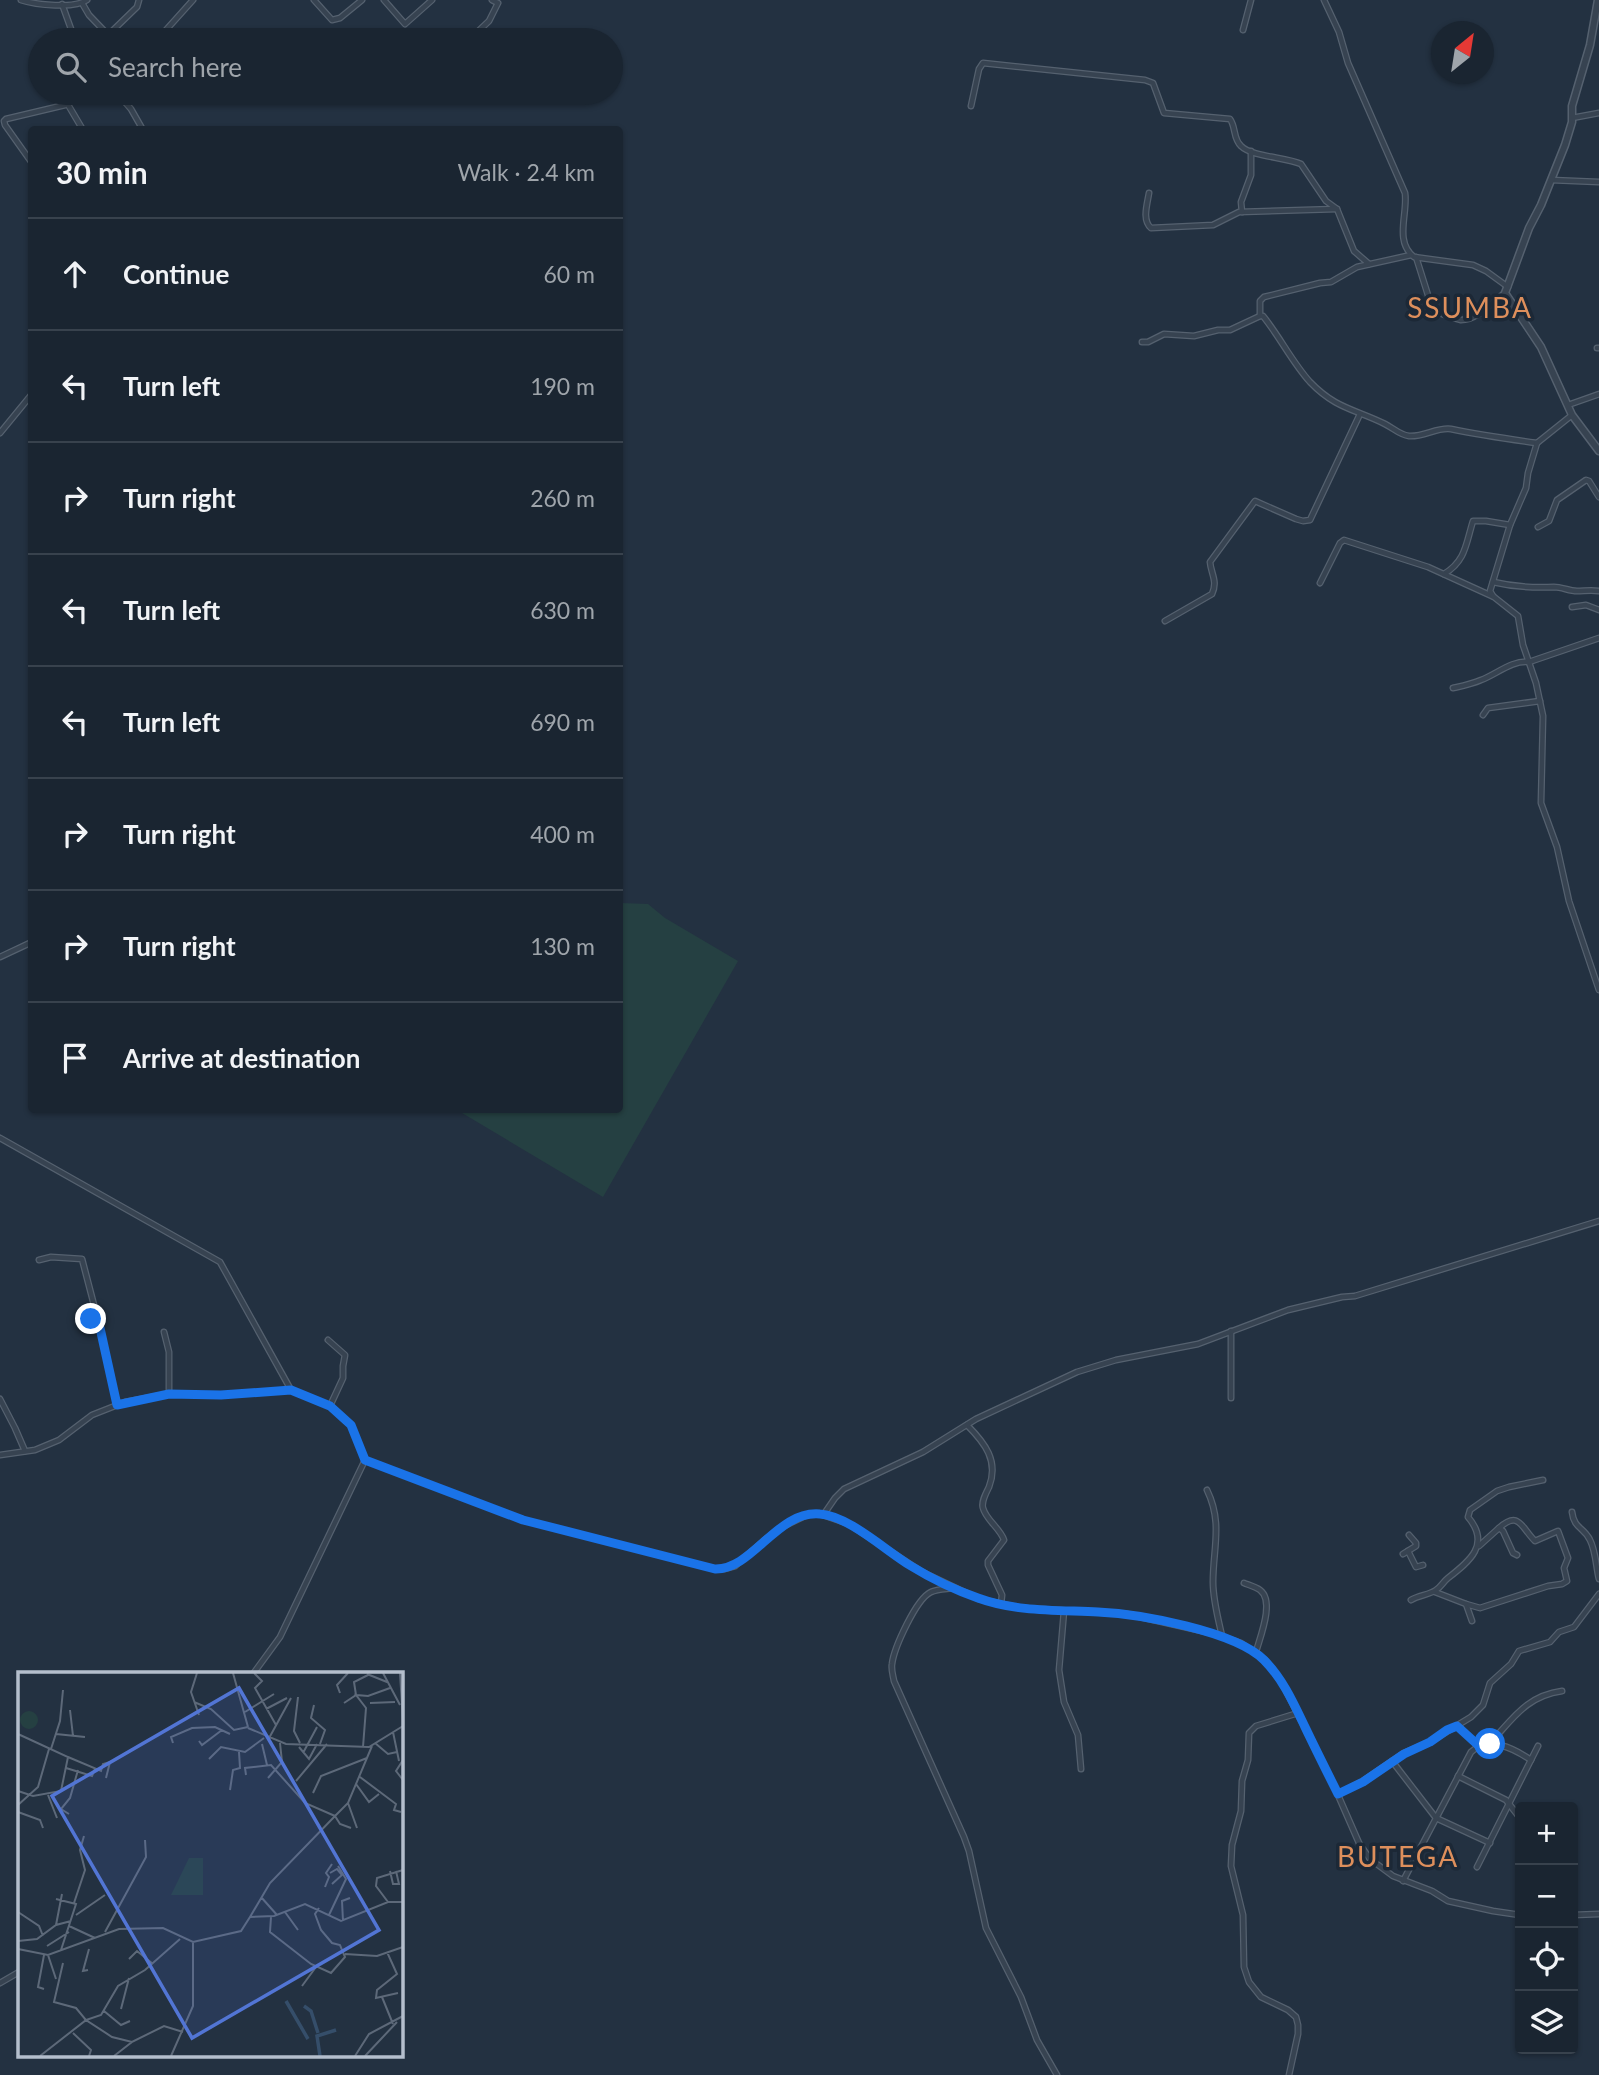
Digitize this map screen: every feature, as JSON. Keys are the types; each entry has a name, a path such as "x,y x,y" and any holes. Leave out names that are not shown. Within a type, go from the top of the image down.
{"street":[{"path":"21,0 31,4 85,2 89,15 101,28"},
{"path":"115,28 137,7 139,0"},
{"path":"168,28 193,0"},
{"path":"313,0 332,20 340,18 362,0"},
{"path":"384,0 405,24 432,0"},
{"path":"482,28 489,21 498,3 492,0"},
{"path":"1243,30 1251,0"},
{"path":"1324,0 1339,32 1348,63 1405,193 1402,237 1414,256 1433,311 1457,320 1479,314 1506,290 1565,145 1572,118 1572,106 1590,45 1598,0"},
{"path":"62,4 71,28"},
{"path":"971,106 979,69 983,63 1153,83 1164,113 1230,119 1241,146 1301,164 1326,201 1337,209 1354,251 1369,264"},
{"path":"28,157 4,121 59,105"},
{"path":"68,105 81,126"},
{"path":"128,105 141,126"},
{"path":"1572,118 1599,113"},
{"path":"1242,212 1241,202 1251,175 1251,151"},
{"path":"1551,180 1599,182"},
{"path":"1149,193 1146,224 1151,228 1213,225 1242,212 1337,209"},
{"path":"1260,316 1262,298 1331,282 1348,271 1369,264 1414,256 1473,265 1486,271 1506,290 1541,347 1572,415 1597,447"},
{"path":"1142,342 1164,334 1194,336 1230,330 1263,316 1299,369 1337,405 1387,425 1402,435 1411,436 1450,429 1537,443"},
{"path":"1568,405 1599,394"},
{"path":"0,433 28,399"},
{"path":"1165,621 1212,594 1215,580 1210,562 1255,501 1296,519 1310,520 1360,414"},
{"path":"1494,597 1490,591 1510,525 1526,488 1537,443 1572,415"},
{"path":"1538,527 1549,521 1557,500 1586,480 1599,497"},
{"path":"1444,574 1459,564 1473,521 1486,520 1510,525"},
{"path":"1320,583 1344,540 1444,574 1494,597 1520,619 1523,645 1540,701 1543,729 1541,803 1557,847 1569,901 1599,990"},
{"path":"1493,582 1517,587 1556,587 1599,592"},
{"path":"1572,607 1586,605 1599,610"},
{"path":"1453,688 1481,680 1501,669 1599,638"},
{"path":"1483,715 1488,708 1540,701"},
{"path":"0,957 28,944"},
{"path":"0,1138 220,1262 291,1390"},
{"path":"824,1514 844,1489 923,1452 967,1424 1077,1373 1115,1360 1198,1344 1288,1310 1355,1296 1599,1221"},
{"path":"39,1260 51,1257 82,1259 117,1405"},
{"path":"88,1316 100,1328"},
{"path":"1231,1331 1231,1398"},
{"path":"164,1332 169,1352 169,1394"},
{"path":"328,1340 345,1356 343,1378 330,1406"},
{"path":"0,1455 35,1450 59,1440 92,1415 117,1405 169,1394 221,1395 291,1390 330,1406 351,1425 365,1460 523,1520 715,1569 735,1566 767,1538 797,1519 808,1514 824,1514 855,1528 911,1566 979,1599 1064,1611 1127,1614 1241,1643 1265,1660 1282,1683 1365,1853 1385,1871 1455,1903 1515,1913"},
{"path":"0,1399 25,1451"},
{"path":"967,1424 981,1439 993,1463 991,1481 982,1505 1004,1540 988,1561 1002,1595 1001,1604"},
{"path":"254,1672 279,1637 365,1460"},
{"path":"1478,1547 1479,1533 1468,1517 1470,1510 1508,1487 1543,1479"},
{"path":"1207,1490 1216,1518 1213,1582 1222,1636"},
{"path":"1572,1512 1575,1525 1590,1540 1599,1579"},
{"path":"1411,1600 1418,1595 1434,1592 1480,1608 1562,1584 1567,1581 1564,1569 1568,1558 1558,1531 1535,1541 1519,1522 1510,1520 1478,1547 1463,1567 1434,1592"},
{"path":"1499,1528 1513,1553 1517,1555"},
{"path":"1409,1535 1416,1546 1406,1552 1416,1567 1423,1565"},
{"path":"1244,1583 1260,1590 1268,1605 1256,1652"},
{"path":"954,1588 930,1592 918,1603 894,1656 894,1681 967,1844 986,1928 1021,1997 1037,2040 1057,2075"},
{"path":"1338,1794 1363,1782 1392,1761 1430,1742 1479,1711 1490,1684 1511,1664 1519,1651 1550,1642 1559,1632 1574,1628 1599,1594"},
{"path":"1466,1604 1472,1621"},
{"path":"1064,1611 1059,1670 1065,1702 1078,1735 1081,1769"},
{"path":"1490,1744 1510,1718 1528,1704 1562,1691"},
{"path":"1289,2075 1298,2034 1296,2017 1288,2010 1261,1997 1245,1974 1243,1915 1230,1857 1241,1811 1249,1733 1256,1726 1298,1713"},
{"path":"1457,1726 1479,1746"},
{"path":"1403,1881 1471,1752 1479,1746 1501,1745 1531,1760"},
{"path":"1477,1867 1538,1746"},
{"path":"1392,1761 1436,1818 1490,1843"},
{"path":"1458,1776 1506,1800 1515,1812"},
{"path":"1578,1915 1599,1914"},
{"path":"0,1983 18,1973"}],"green space":[{"path":"623,903 648,904 665,918 738,961 603,1197 462,1113 623,1113"}],"district":[{"name":"SSUMBA","path":"1470,307"},
{"name":"BUTEGA","path":"1398,1856"}],"route":[{"path":"91,1319 100,1328 117,1405 169,1394 221,1395 291,1390 330,1406 351,1425 365,1460 523,1520 715,1569 724,1569 735,1566 782,1527 808,1514 820,1514 849,1524 922,1572 979,1599 1021,1608 1127,1614 1211,1633 1241,1643 1256,1652 1275,1672 1338,1794 1363,1782 1386,1764 1457,1726 1479,1746 1490,1744"}]}
